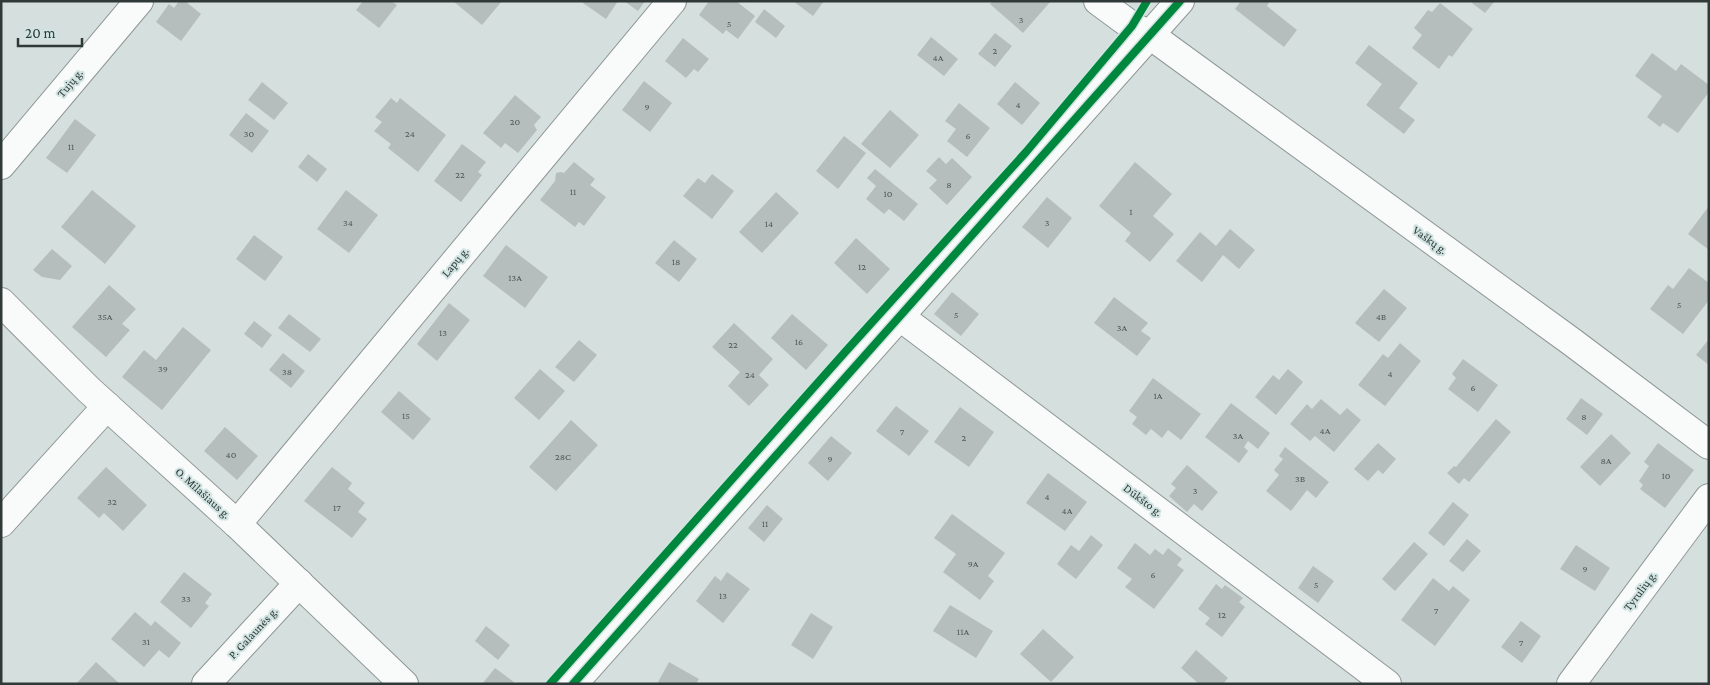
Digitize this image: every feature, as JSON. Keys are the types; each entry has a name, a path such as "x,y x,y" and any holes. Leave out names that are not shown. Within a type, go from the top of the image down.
{"street":[{"name":"Tujų g.","path":"1,165 139,1"},
{"name":"Lapų g.","path":"237,524 672,1"},
{"name":"Vaškų g.","path":"1098,1 1132,26 1150,35 1572,342 1709,445"},
{"path":"573,684 1180,1"},
{"name":"O. Milašiaus g.","path":"1,302 107,406 237,524 404,684"},
{"name":"Dūkšto g.","path":"899,316 1387,684"},
{"path":"1,523 107,406"},
{"name":"Tyrulių g.","path":"1571,684 1709,498"},
{"name":"P. Galaunės g.","path":"206,684 299,583"}],"building":[{"path":"179,1 185,1 201,14 181,41 156,22 169,4 174,8"},
{"path":"363,1 391,1 397,5 379,28 356,10"},
{"path":"453,1 502,1 482,25"},
{"path":"584,1 618,1 606,19 583,3"},
{"path":"624,1 645,1 638,11"},
{"path":"709,1 736,1 755,16 738,39 726,30 723,34 699,15"},
{"path":"793,1 824,1 813,16"},
{"path":"992,1 1051,1 1023,33 990,4"},
{"path":"1241,1 1270,1 1267,6 1297,30 1284,47 1235,9"},
{"path":"1473,1 1495,1 1485,13 1472,3"},
{"path":"1440,3 1473,29 1452,57 1449,55 1439,69 1412,48 1422,35 1414,28 1428,10 1432,12"},
{"path":"764,9 785,26 776,38 755,22"},
{"path":"995,33 1012,46 995,67 978,54"},
{"path":"931,37 958,59 944,76 917,55"},
{"path":"683,38 709,59 698,72 694,69 686,78 665,61"},
{"path":"1369,45 1418,83 1399,108 1415,120 1404,134 1366,105 1382,84 1355,63"},
{"path":"1652,53 1676,71 1681,64 1709,85 1709,92 1678,133 1663,123 1660,127 1647,117 1662,96 1635,76"},
{"path":"644,81 672,103 650,132 622,110"},
{"path":"262,82 288,103 274,120 248,100"},
{"path":"1015,82 1040,103 1022,125 997,104"},
{"path":"515,95 541,117 534,125 537,130 518,153 505,143 501,148 483,133"},
{"path":"391,98 397,103 400,98 446,135 418,172 388,148 391,144 374,131 382,122 375,117"},
{"path":"959,103 990,128 967,157 947,141 956,129 945,121"},
{"path":"890,110 919,135 890,168 861,144"},
{"path":"246,113 269,131 252,153 229,135"},
{"path":"75,119 96,135 67,173 46,158"},
{"path":"844,136 866,153 838,189 816,171"},
{"path":"462,144 486,162 478,172 482,175 461,202 434,181"},
{"path":"308,154 327,169 317,182 298,167"},
{"path":"939,157 946,164 952,158 972,177 947,205 929,188 937,180 926,171"},
{"path":"574,162 595,179 590,185 606,197 584,226 579,222 575,227 540,200 555,181 556,173 564,173"},
{"path":"1135,162 1172,194 1153,216 1174,234 1150,262 1125,241 1131,233 1099,206"},
{"path":"875,169 918,204 904,221 889,209 884,214 866,199 876,186 867,178"},
{"path":"712,174 734,191 712,219 683,196 698,178 705,183"},
{"path":"92,190 136,226 105,264 61,227"},
{"path":"346,190 378,215 349,253 317,229"},
{"path":"776,192 799,213 762,253 739,232"},
{"path":"1047,197 1072,218 1048,248 1022,227"},
{"path":"1709,206 1709,250 1688,234"},
{"path":"1230,229 1255,250 1239,269 1223,255 1202,282 1176,261 1200,232 1216,246"},
{"path":"254,235 283,257 265,281 236,259"},
{"path":"856,238 890,269 867,294 834,263"},
{"path":"674,240 697,259 679,282 655,263"},
{"path":"506,245 548,277 525,308 483,276"},
{"path":"52,249 72,266 60,280 42,277 33,270"},
{"path":"1689,268 1709,283 1709,300 1683,334 1650,309 1668,285 1673,289"},
{"path":"109,285 136,309 122,324 130,330 106,357 72,327"},
{"path":"1384,289 1407,308 1379,342 1355,323"},
{"path":"952,292 979,314 961,336 934,314"},
{"path":"1114,297 1148,323 1141,331 1151,338 1137,356 1094,323"},
{"path":"449,303 470,320 437,361 417,344"},
{"path":"289,314 321,339 310,352 278,328"},
{"path":"792,314 828,345 806,370 771,338"},
{"path":"254,321 272,335 262,348 244,334"},
{"path":"734,323 773,359 759,375 769,385 749,406 728,386 740,372 712,347"},
{"path":"183,327 211,350 162,410 122,377 144,350 156,360"},
{"path":"1709,339 1709,365 1696,355"},
{"path":"579,340 597,355 574,382 555,367"},
{"path":"1400,343 1421,361 1385,406 1358,385 1383,354 1388,358"},
{"path":"283,353 305,371 291,388 269,370"},
{"path":"1463,359 1498,385 1478,412 1448,389 1456,378 1452,374"},
{"path":"540,369 565,391 539,420 514,398"},
{"path":"1288,369 1303,382 1276,415 1255,397 1273,375 1279,380"},
{"path":"1153,378 1201,414 1181,440 1168,430 1162,438 1151,429 1146,435 1132,424 1137,417 1129,411"},
{"path":"399,391 431,419 413,440 381,412"},
{"path":"1581,398 1603,414 1587,435 1566,419"},
{"path":"1321,399 1340,415 1347,408 1361,420 1334,452 1315,436 1310,441 1290,424 1307,404 1312,409"},
{"path":"1231,403 1270,433 1258,449 1248,441 1244,447 1248,451 1239,463 1205,437"},
{"path":"896,406 929,431 909,456 876,431"},
{"path":"960,407 994,432 969,467 934,442"},
{"path":"1496,419 1511,432 1469,482 1464,478 1459,484 1447,473 1454,466 1456,467"},
{"path":"571,420 598,445 556,491 529,467"},
{"path":"225,427 258,456 237,480 204,451"},
{"path":"1611,434 1631,453 1600,486 1580,467"},
{"path":"831,436 852,453 828,481 808,463"},
{"path":"1378,443 1396,459 1383,474 1378,470 1368,481 1354,469"},
{"path":"1658,443 1694,470 1665,508 1640,489 1643,485 1639,481 1649,466 1644,462"},
{"path":"1285,447 1329,482 1316,498 1307,490 1291,511 1266,491 1279,475 1274,470 1283,459 1279,456"},
{"path":"1187,465 1218,492 1202,511 1194,504 1187,512 1169,496 1176,488 1171,484"},
{"path":"106,467 147,505 123,531 104,513 99,518 77,498"},
{"path":"332,467 352,483 348,489 365,503 358,512 367,519 352,538 304,501"},
{"path":"1048,473 1087,502 1065,531 1026,503"},
{"path":"1453,502 1469,515 1444,546 1428,533"},
{"path":"767,505 783,519 764,542 748,528"},
{"path":"952,514 1005,553 988,576 994,581 980,600 943,572 956,554 934,538"},
{"path":"1091,535 1103,545 1076,579 1057,564 1071,545 1079,551"},
{"path":"1467,539 1481,551 1463,572 1449,561"},
{"path":"1414,542 1428,554 1395,591 1382,579"},
{"path":"1135,543 1150,555 1155,549 1163,555 1168,548 1182,559 1177,565 1184,570 1154,609 1125,587 1132,579 1117,568"},
{"path":"1576,545 1610,568 1595,591 1560,569"},
{"path":"1313,566 1334,581 1318,603 1298,588"},
{"path":"184,572 212,594 205,603 209,606 191,628 160,602"},
{"path":"727,572 750,589 723,623 696,601 715,576 721,581"},
{"path":"1433,578 1449,591 1453,586 1470,600 1435,646 1401,620"},
{"path":"1216,584 1222,589 1225,585 1243,598 1239,602 1245,607 1222,637 1205,624 1210,618 1198,609"},
{"path":"950,605 993,631 976,658 933,631"},
{"path":"135,612 151,626 155,621 181,643 169,658 159,650 144,667 111,639"},
{"path":"811,613 833,627 813,659 791,645"},
{"path":"1521,621 1541,636 1522,663 1501,647"},
{"path":"486,626 510,645 498,660 475,641"},
{"path":"1043,629 1074,657 1051,682 1020,654"},
{"path":"1196,650 1228,678 1223,684 1199,684 1181,668"},
{"path":"96,662 120,684 76,684"},
{"path":"669,662 699,679 696,684 657,684"},
{"path":"495,668 514,682 513,684 482,684"}],"cycle path":[{"path":"550,684 1026,152 1132,26 1147,1"},
{"path":"573,684 1180,1"}]}
